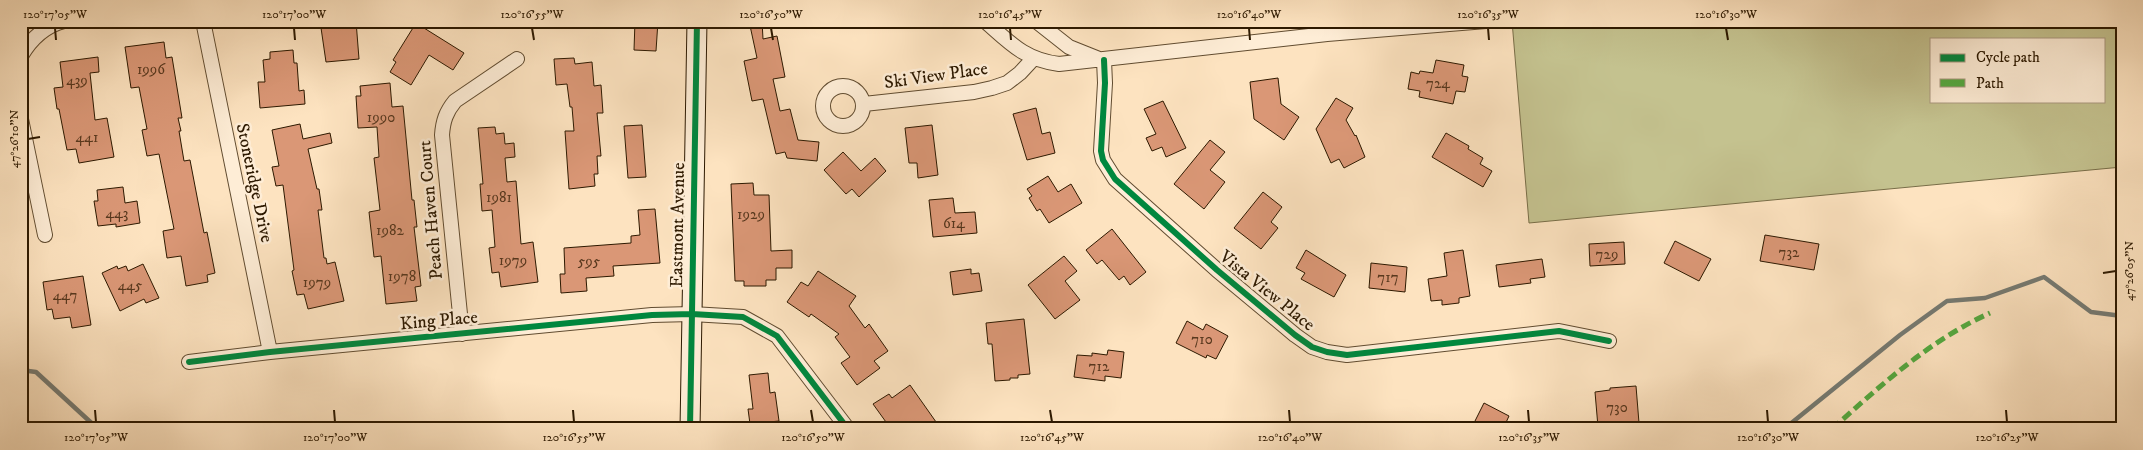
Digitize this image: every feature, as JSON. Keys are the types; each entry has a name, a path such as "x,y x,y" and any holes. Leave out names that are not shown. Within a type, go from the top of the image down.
{"main road":[{"name":"Eastmont Avenue","path":"690,429 697,21"}],"street":[{"path":"21,56 28,43 42,31 64,21"},
{"name":"Stoneridge Drive","path":"203,21 270,352"},
{"path":"985,21 1014,47 1033,59 1059,64 1327,34 1486,21"},
{"path":"1036,21 1069,47 1104,60"},
{"name":"Peach Haven Court","path":"462,334 442,134 443,122 447,110 455,101 517,59"},
{"name":"Ski View Place","path":"864,104 974,92 992,88 1007,83 1033,59"},
{"name":"Vista View Place","path":"1104,60 1105,83 1102,151 1108,169 1132,196 1295,336 1312,347 1327,352 1347,355 1559,331 1609,341"},
{"path":"21,119 45,234"},
{"name":"King Place","path":"189,362 270,352 652,315 692,314 743,318 777,336 848,429"}],"shaded area":[{"path":"1512,21 2122,21 2122,167 1529,223"}],"building":[{"path":"320,21 356,21 359,59 326,62"},
{"path":"635,21 658,21 656,51 634,50"},
{"path":"749,21 762,21 763,39 777,36 785,77 773,79 780,111 790,109 798,140 819,142 817,161 787,158 785,152 776,154 763,99 752,101 744,61 757,58"},
{"path":"416,23 464,53 453,70 429,55 411,85 390,72 396,62 393,60"},
{"path":"164,42 166,58 172,57 182,118 178,118 184,161 190,160 204,233 207,232 215,273 207,275 208,282 186,286 181,256 167,258 163,231 174,229 159,154 147,156 142,130 147,129 139,87 131,88 125,47"},
{"path":"293,50 294,63 297,63 299,91 304,90 305,104 260,108 258,82 265,82 263,60 270,59 270,52"},
{"path":"98,57 99,72 90,73 95,120 107,118 114,157 79,163 76,149 67,150 54,88 63,87 60,62"},
{"path":"574,58 575,64 592,62 594,86 601,85 603,113 597,113 601,156 597,156 598,174 594,174 595,186 569,189 565,131 574,131 572,107 570,107 567,84 556,85 554,59"},
{"path":"1436,60 1464,65 1462,76 1468,77 1465,92 1456,91 1453,104 1419,97 1420,91 1408,89 1411,72 1419,74 1420,71 1433,73"},
{"path":"1278,78 1281,104 1299,117 1284,140 1254,119 1250,82"},
{"path":"390,83 392,107 403,106 412,200 414,200 417,227 414,227 421,286 415,287 417,301 386,304 381,256 374,257 369,212 380,210 374,158 379,157 377,127 358,128 356,96 361,96 360,86"},
{"path":"1336,98 1353,108 1346,120 1356,135 1365,157 1344,168 1339,159 1331,163 1316,129"},
{"path":"1163,101 1186,148 1166,157 1162,147 1152,151 1146,138 1156,134 1144,109"},
{"path":"1036,108 1042,134 1050,132 1055,153 1027,160 1013,114"},
{"path":"300,124 303,139 330,133 332,143 308,149 317,189 319,189 322,210 318,210 324,258 326,258 327,264 335,262 344,301 308,309 304,294 297,295 292,271 294,270 283,185 276,186 272,167 279,166 272,130"},
{"path":"642,125 646,177 628,178 624,126"},
{"path":"932,125 938,175 918,178 917,163 909,163 905,128"},
{"path":"495,127 496,134 504,133 505,144 514,143 515,157 505,158 507,182 516,181 521,244 533,242 538,282 501,287 499,272 492,273 489,248 495,247 492,210 482,211 480,184 483,184 478,128"},
{"path":"1446,133 1469,146 1468,149 1483,158 1480,164 1492,171 1483,187 1432,157"},
{"path":"1210,140 1225,152 1210,170 1225,182 1204,209 1174,184"},
{"path":"843,152 861,171 875,158 886,171 859,197 852,189 846,194 824,170"},
{"path":"1048,176 1058,192 1071,184 1082,203 1049,223 1040,209 1037,211 1029,198 1032,196 1027,189"},
{"path":"753,183 754,195 769,195 771,251 792,250 792,268 776,268 776,280 766,280 766,286 744,286 744,281 735,281 731,184"},
{"path":"123,187 125,203 137,201 140,223 116,227 116,224 98,226 94,201 98,201 97,190"},
{"path":"1263,192 1282,207 1271,222 1278,228 1261,249 1234,228"},
{"path":"953,198 955,213 975,212 977,233 933,237 929,200"},
{"path":"655,209 660,263 613,266 614,276 586,278 587,291 561,293 560,274 565,274 564,248 631,243 631,236 640,235 638,210"},
{"path":"1112,229 1146,272 1130,285 1124,276 1119,280 1102,260 1097,264 1086,250"},
{"path":"1765,235 1819,244 1814,270 1760,261"},
{"path":"1675,241 1711,259 1699,281 1664,263"},
{"path":"1624,242 1625,264 1590,266 1589,244"},
{"path":"1306,250 1346,275 1334,297 1301,279 1305,273 1296,268"},
{"path":"1463,250 1470,296 1459,298 1459,303 1442,305 1442,300 1431,301 1428,279 1447,276 1444,253"},
{"path":"1064,256 1077,271 1065,281 1080,300 1055,319 1028,285"},
{"path":"1542,259 1545,277 1530,279 1531,283 1499,287 1496,265"},
{"path":"1371,263 1407,267 1405,292 1369,288"},
{"path":"143,264 159,298 146,303 144,299 120,311 102,273 117,266 118,269 126,266 128,271"},
{"path":"971,269 971,274 979,273 982,291 953,295 950,272"},
{"path":"818,271 856,296 849,306 865,328 869,324 888,351 874,361 880,368 857,385 841,363 850,357 835,337 839,334 811,314 809,317 787,302 801,282 808,286"},
{"path":"83,276 91,325 72,328 70,317 54,319 52,309 47,310 43,282"},
{"path":"1024,319 1030,374 1018,375 1018,378 1010,378 1010,380 995,381 992,344 988,344 986,323"},
{"path":"1187,321 1203,330 1206,324 1228,336 1216,359 1207,355 1206,358 1176,343"},
{"path":"1108,350 1124,352 1121,378 1105,376 1105,381 1074,377 1077,355 1092,356 1092,353 1107,355"},
{"path":"768,373 770,393 775,392 779,421 750,424 748,409 753,409 749,375"},
{"path":"910,385 941,429 891,429 873,404 889,394 892,398"},
{"path":"1636,386 1639,423 1629,424 1629,429 1598,427 1595,392 1610,390 1610,388"},
{"path":"1484,403 1509,416 1503,429 1471,429"}],"waterway":[{"path":"1784,429 1900,335 1947,301 1985,298 2044,277 2091,312 2122,316"},
{"path":"21,370 36,372 98,429"}],"marked path":[{"path":"1832,429 1926,350 1947,336 1990,313"}],"cycle path":[{"path":"690,429 697,21"},
{"path":"1104,60 1105,83 1101,151 1103,160 1115,179 1217,270 1312,347 1327,352 1347,355 1559,331 1609,341"},
{"path":"189,362 270,352 652,315 692,314 743,317 777,336 848,429"}]}
